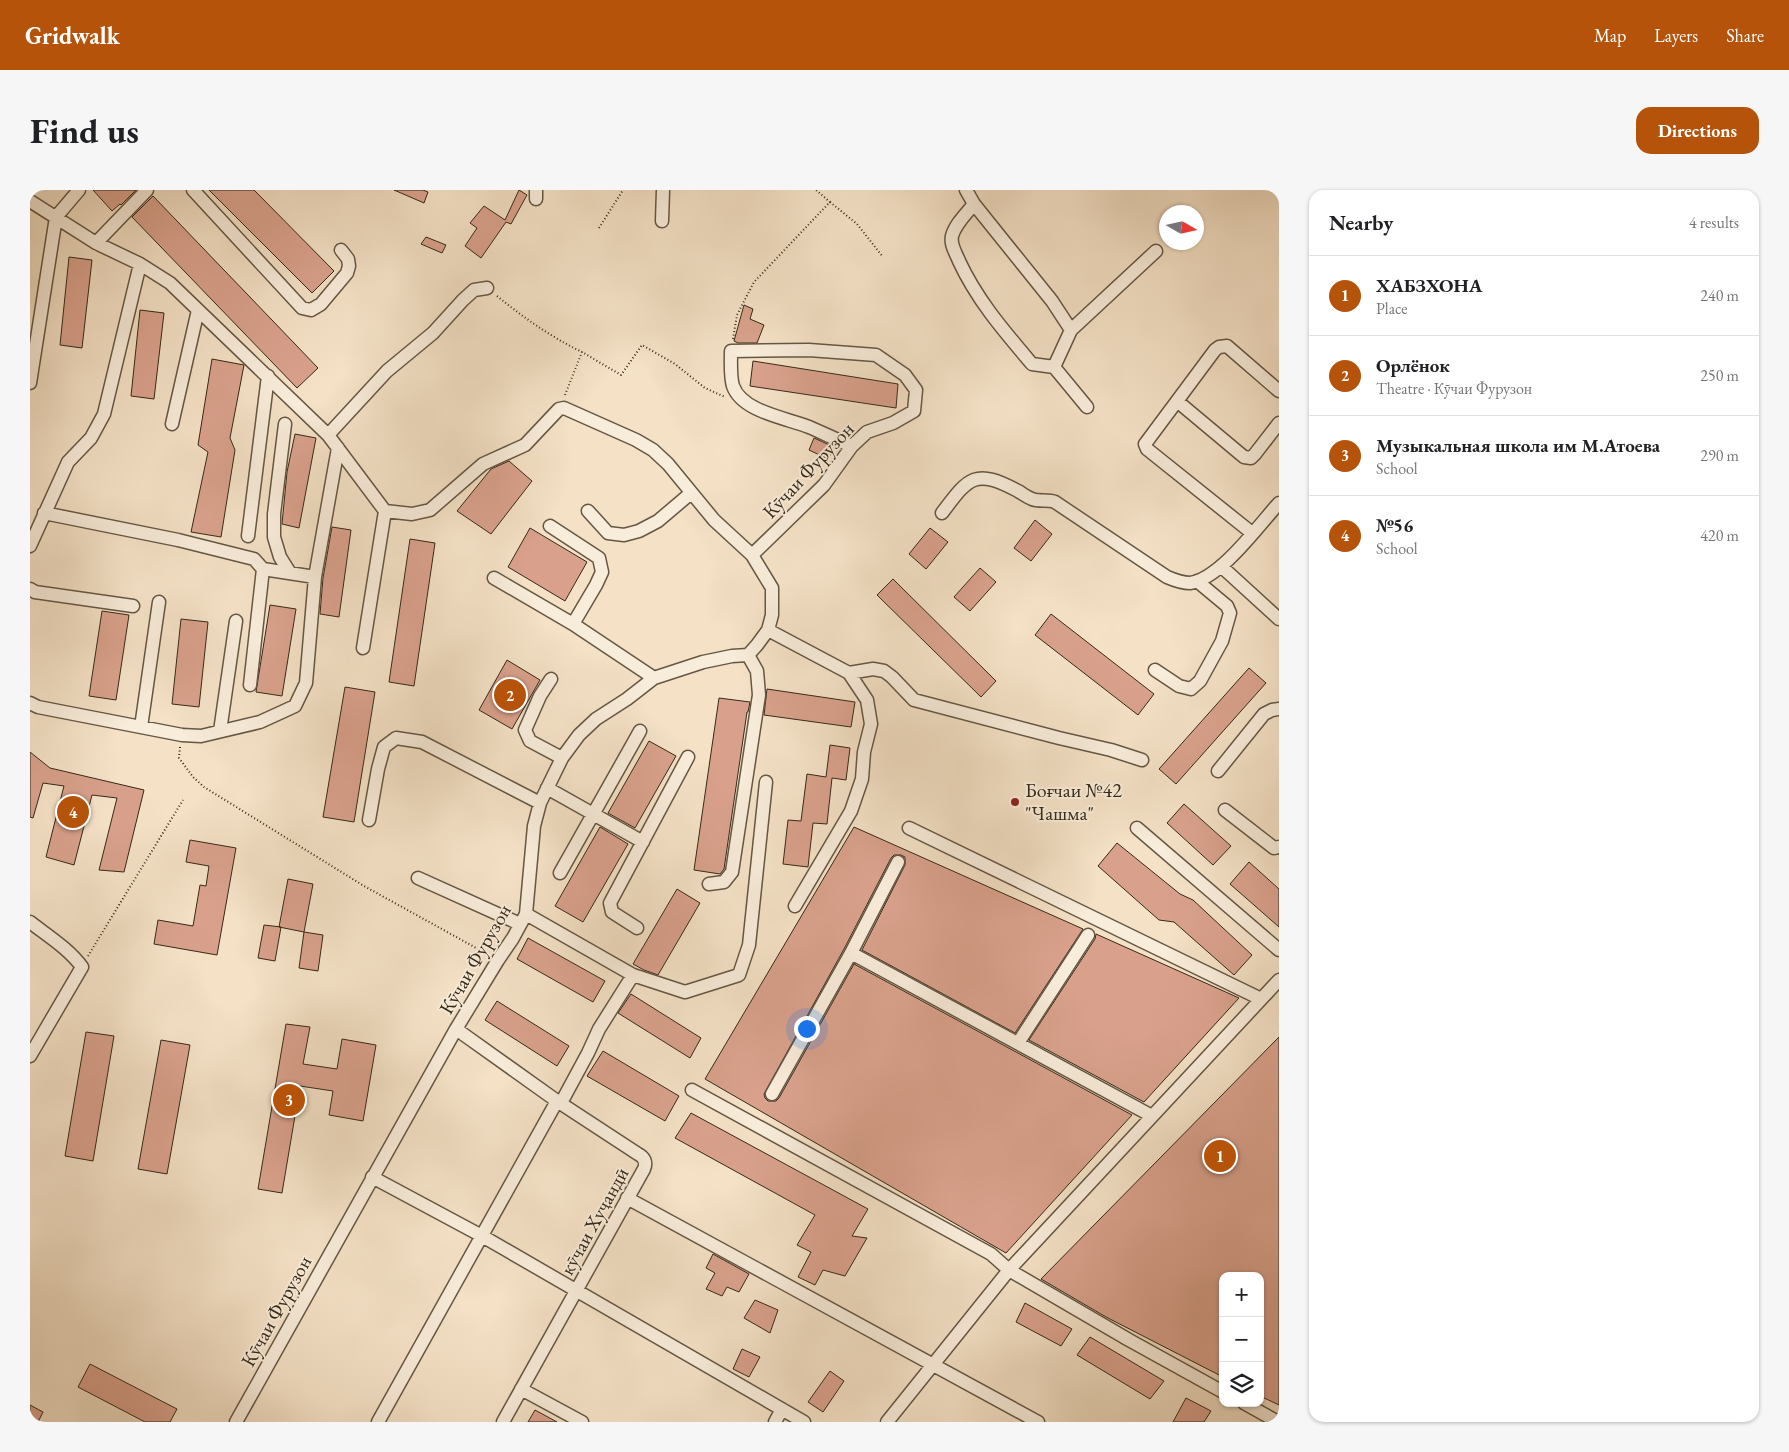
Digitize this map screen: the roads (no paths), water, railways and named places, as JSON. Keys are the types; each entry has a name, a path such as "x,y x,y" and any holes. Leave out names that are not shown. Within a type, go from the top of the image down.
{"street":[{"path":"30,383 56,217 79,190"},
{"path":"96,243 147,190"},
{"path":"192,190 302,308 311,310 321,304 347,273 348,259 341,250"},
{"path":"662,221 663,190"},
{"path":"966,190 974,204 1052,301 1071,330"},
{"path":"30,201 96,243 140,264 170,283 268,376 328,435 338,448 384,511 363,648"},
{"path":"974,204 952,235 952,245 968,281 987,311 1032,364 1054,367 1087,407"},
{"path":"1054,367 1071,330 1156,251"},
{"path":"30,546 68,462 90,438 104,414 140,264"},
{"path":"328,435 387,371 433,333 463,300 474,290 487,288"},
{"path":"172,424 198,310"},
{"path":"1252,533 1147,449 1145,444 1214,350 1219,347 1227,346 1279,391"},
{"name":"Кӯчаи Фурузон","path":"752,555 824,485 852,446 867,432 892,423 914,411 916,390 905,375 876,355 809,350 731,351 733,386 742,398 756,408 778,418 808,427 852,446"},
{"path":"248,536 268,376"},
{"path":"1177,400 1244,457 1251,458 1279,423"},
{"path":"384,511 412,514 430,510 483,464 525,445 559,409 564,408 636,440 653,450 668,464 714,520 752,555 772,588 772,615 768,630 748,655 757,671 759,695 732,872 724,882 709,884"},
{"path":"285,424 274,514 274,537 280,557 290,573"},
{"path":"34,705 56,711 182,735 201,736 260,722 296,706 306,684 314,577 338,448"},
{"path":"942,514 968,482 973,479 982,478 994,480 1034,500 1050,500 1063,506 1167,577 1184,583 1200,579 1222,567 1279,503"},
{"path":"588,511 608,533 630,534 658,520 692,493"},
{"path":"44,513 170,538 254,560 263,569 314,577"},
{"path":"550,526 599,558 602,572 573,624"},
{"path":"1222,567 1279,619"},
{"path":"250,685 263,569"},
{"path":"494,578 573,624 654,678"},
{"path":"1155,670 1179,686 1191,688 1200,681 1222,641 1230,613 1227,606 1200,579"},
{"path":"30,590 133,606"},
{"path":"141,727 159,602"},
{"path":"220,732 236,621"},
{"path":"768,630 849,673 867,700 871,724 864,752 862,779 851,811 795,906"},
{"name":"Кӯчаи Фурузон","path":"236,1422 456,1029 523,919 534,826 540,803 562,758 578,735 596,719 628,699 654,678 703,662 748,655"},
{"path":"849,673 873,668 884,671 914,700 1111,750 1142,760"},
{"path":"551,679 540,696 525,730 530,741 562,758"},
{"path":"1218,770 1264,714 1279,709"},
{"path":"560,873 640,731"},
{"path":"369,820 378,769 384,748 396,738 422,742 540,803"},
{"path":"637,928 612,912 610,903 688,757"},
{"path":"418,878 523,919 633,975 685,992 739,975 748,945 766,782"},
{"path":"548,788 643,842"},
{"path":"1225,810 1274,848 1279,847"},
{"path":"909,828 1261,999"},
{"path":"1137,828 1279,950"},
{"path":"772,1094 851,952 898,862"},
{"path":"30,922 61,946 82,967 30,1056"},
{"path":"1018,1043 1088,935"},
{"path":"851,952 1152,1116"},
{"path":"378,1422 482,1236 588,1054 599,1029 633,975"},
{"path":"887,1422 1009,1270 1279,980"},
{"name":"кӯчаи Хуҷандӣ","path":"456,1029 559,1102 643,1157 646,1166 503,1422"},
{"path":"692,1090 991,1254 1009,1270 1219,1390"},
{"path":"372,1177 482,1236 804,1422"},
{"path":"627,1198 1038,1422"},
{"path":"521,1389 582,1422"},
{"path":"1251,1407 1278,1422"},
{"path":"775,1422 782,1409"}],"place":[{"name":"Орлёнок","path":"510,695"},
{"name":"Боғчаи №42 \"Чашма\"","path":"1015,802"},
{"name":"№56","path":"73,812"},
{"name":"Музыкальная школа им М.Атоева","path":"289,1100"},
{"name":"ХАБЗХОНА","path":"1220,1156"}]}
